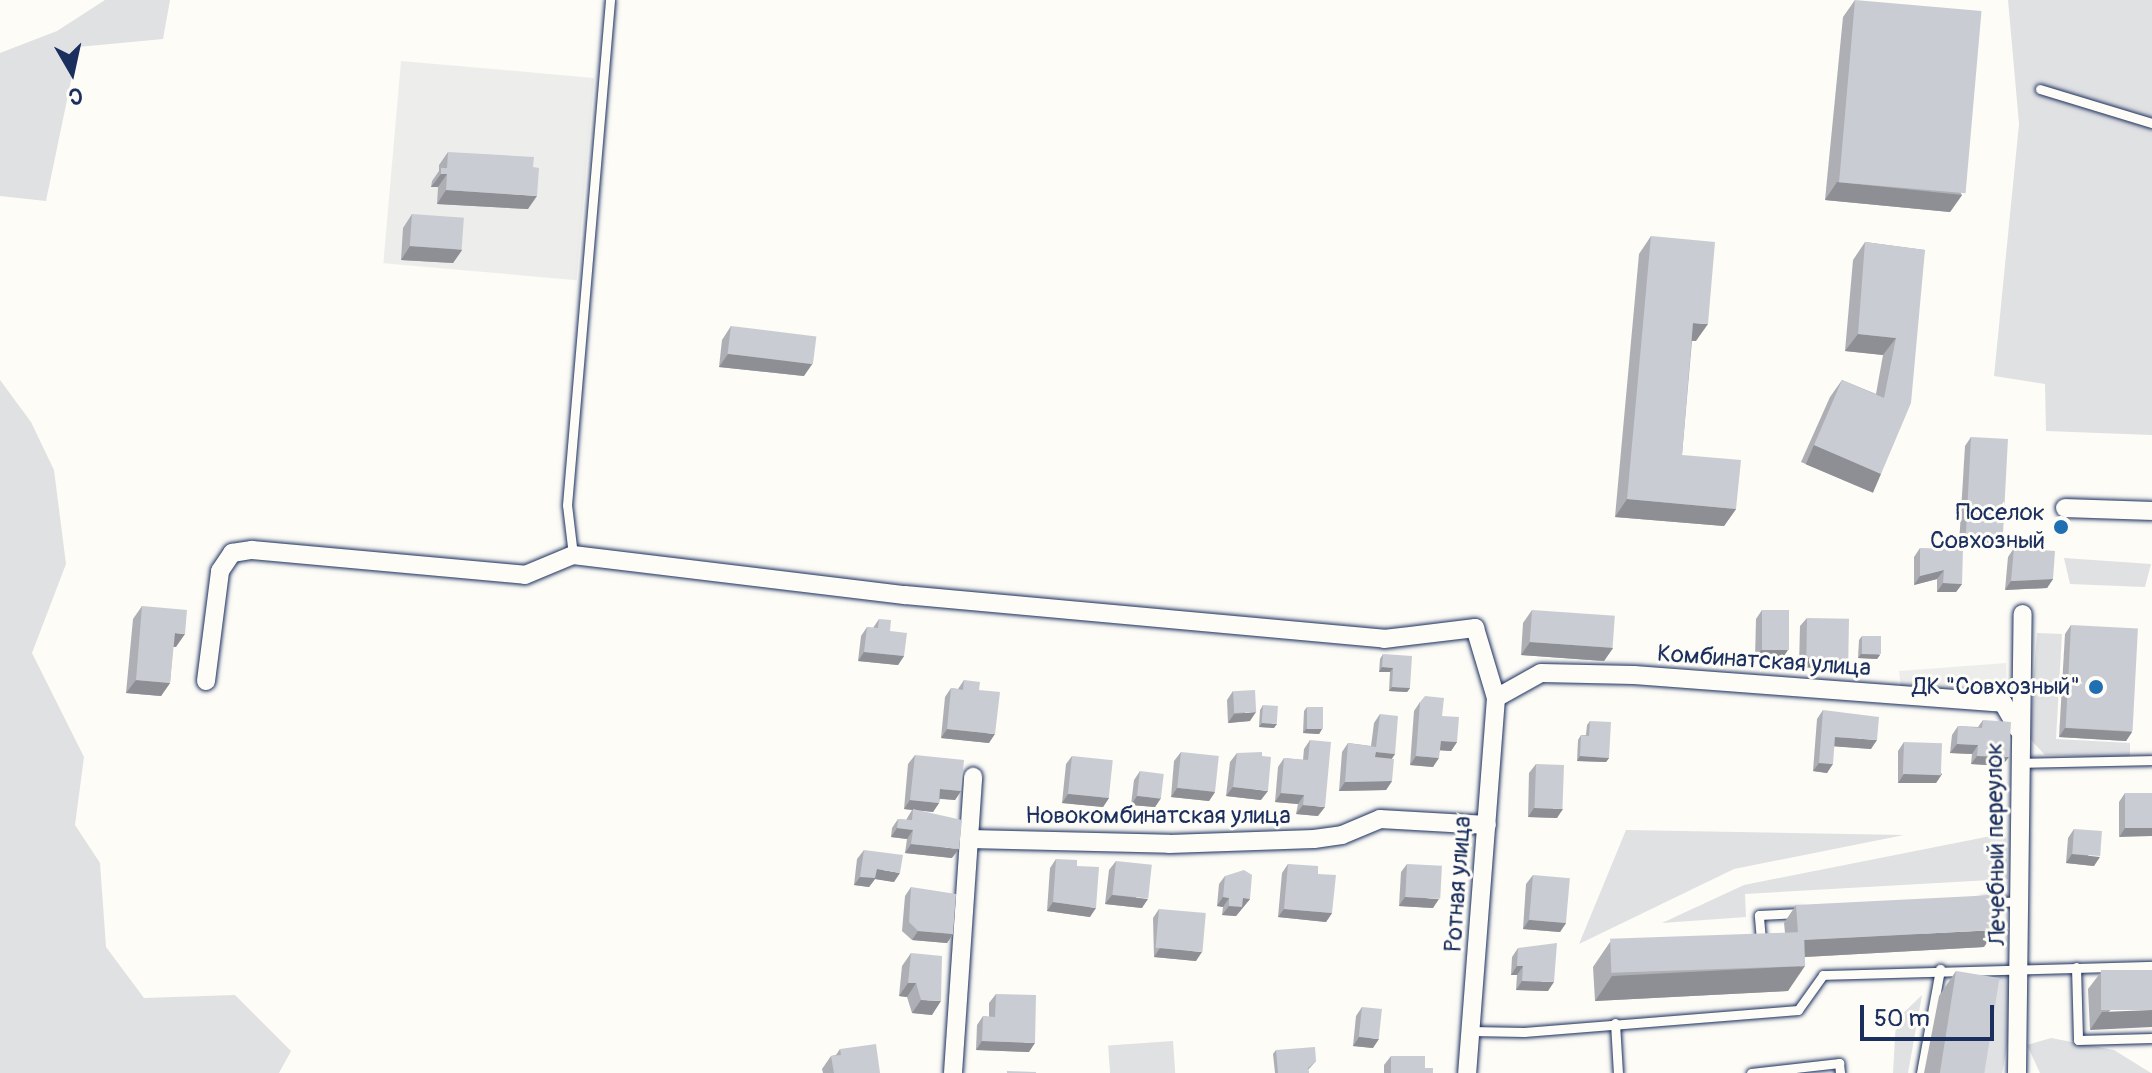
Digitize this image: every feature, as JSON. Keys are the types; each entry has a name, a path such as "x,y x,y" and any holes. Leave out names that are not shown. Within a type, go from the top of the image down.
{"street":[{"path":"2065,508 2152,511"},
{"path":"206,681 220,571 232,553 252,550 525,575 573,555 905,595 1384,639 1475,628 1496,698"},
{"name":"Лечебный переулок","path":"2017,1073 2021,966 2018,729 2023,614"},
{"name":"Комбинатская улица","path":"1496,698 1541,673 1634,675 2003,703 2018,729"},
{"name":"Ротная улица","path":"1467,1073 1496,698"},
{"path":"953,1073 973,777"},
{"name":"Новокомбинатская улица","path":"970,839 1169,844 1314,839 1342,835 1380,819 1487,825"}],"lane":[{"path":"573,555 567,505 610,0"},
{"path":"2040,89 2152,123"},
{"path":"2018,763 2152,760"},
{"path":"1973,904 2019,901"},
{"path":"1761,940 1759,915 1820,912"},
{"path":"1471,1031 1524,1032 1798,1010 1823,975 2021,966 2152,966"},
{"path":"2076,967 2078,1040 2152,1038"},
{"path":"1921,1073 1940,969"},
{"path":"1615,1023 1618,1073"},
{"path":"1751,1073 1839,1063 1840,1073"}],"shaded area":[{"path":"105,0 170,0 163,39 78,47 46,201 0,196 0,53 57,31"},
{"path":"2008,0 2152,0 2152,435 2046,431 2045,384 1994,376 2019,124"},
{"path":"401,61 594,78 577,280 383,263"},
{"path":"0,380 31,422 54,470 66,564 32,653 84,757 75,825 100,863 106,947 144,998 235,995 291,1051 279,1073 0,1073"},
{"path":"2064,558 2151,564 2145,587 2070,584"},
{"path":"2037,633 2062,634 2056,739 2130,743 2130,758 2045,755 2029,738"},
{"path":"2006,663 2007,693 1901,688 1899,671"},
{"path":"1626,830 1904,835 1734,869 1579,944"},
{"path":"2006,833 2008,879 1745,894 1746,917 1662,923 1744,885"},
{"path":"2013,970 2012,1020 2002,1073 1977,1073 1979,971"},
{"path":"1922,995 1908,1073 1893,1073 1896,1020"},
{"path":"2051,1038 2114,1050 2151,1073 2040,1073 2027,1045"},
{"path":"1173,1041 1175,1073 1110,1073 1108,1046"}],"building":[{"path":"1855,0 1982,11 1966,193 1839,182"},
{"path":"448,152 534,157 533,167 539,168 537,196 446,190 447,174 441,174 441,168 447,168"},
{"path":"412,214 464,218 462,250 410,246"},
{"path":"1651,236 1715,242 1708,324 1693,323 1682,455 1741,460 1736,509 1627,499"},
{"path":"1865,242 1925,250 1911,403 1881,474 1814,445 1842,380 1884,398 1896,338 1858,334"},
{"path":"731,326 816,336 813,364 728,354"},
{"path":"1971,437 2008,439 2003,537 1966,535"},
{"path":"1920,548 1963,549 1962,584 1943,583 1944,570 1920,576"},
{"path":"2014,548 2055,551 2053,579 2011,581"},
{"path":"142,606 187,610 185,634 175,633 170,683 136,680"},
{"path":"1532,610 1615,616 1613,648 1530,642"},
{"path":"1762,610 1789,610 1789,650 1762,650"},
{"path":"1807,618 1849,619 1848,659 1806,658"},
{"path":"879,619 891,620 890,631 907,633 904,656 864,652 867,627 878,628"},
{"name":"ДК \"Совхозный\"","path":"2071,625 2138,629 2133,731 2066,728"},
{"path":"1862,636 1881,636 1881,654 1862,654"},
{"path":"1383,654 1412,656 1410,688 1392,687 1393,668 1382,667"},
{"path":"964,680 980,682 979,690 1000,692 995,734 947,729 951,688 963,690"},
{"path":"1255,690 1256,712 1234,713 1233,691"},
{"path":"1425,696 1444,698 1442,716 1459,717 1457,742 1441,741 1439,758 1416,756 1420,702"},
{"path":"1263,705 1278,706 1277,724 1262,723"},
{"path":"1307,707 1323,707 1323,729 1307,729"},
{"path":"1823,710 1879,717 1877,740 1835,737 1833,764 1819,763"},
{"path":"1380,714 1398,716 1395,754 1376,752 1375,757 1394,759 1392,781 1345,782 1348,743 1376,747"},
{"path":"1983,720 2011,722 2009,757 1977,756 1978,745 1957,744 1958,726 1982,728"},
{"path":"1590,721 1611,722 1609,758 1580,756 1581,735 1589,736"},
{"path":"1310,740 1331,742 1325,807 1303,805 1304,795 1281,793 1284,758 1308,760"},
{"path":"1904,742 1942,743 1941,775 1903,774"},
{"path":"1181,752 1219,756 1215,792 1177,788"},
{"path":"1262,752 1262,756 1271,757 1268,791 1233,787 1237,753"},
{"path":"915,755 964,760 961,791 940,789 939,803 910,800"},
{"path":"1072,756 1113,760 1109,798 1068,794"},
{"path":"1536,764 1564,765 1562,809 1534,808"},
{"path":"1140,771 1164,774 1161,799 1137,796"},
{"path":"2125,793 2152,793 2152,828 2125,828"},
{"path":"913,809 962,820 959,849 911,844 913,830 897,828 898,819 912,820"},
{"path":"2074,829 2102,831 2100,856 2072,854"},
{"path":"864,850 903,855 900,873 877,869 875,878 860,877"},
{"path":"1056,859 1077,860 1077,866 1099,867 1096,908 1053,902"},
{"path":"1116,861 1152,865 1148,899 1112,895"},
{"path":"1288,864 1318,866 1318,874 1336,875 1332,913 1284,909"},
{"path":"1407,864 1442,866 1440,899 1405,897"},
{"path":"1244,870 1252,875 1250,899 1243,898 1242,907 1229,906 1229,898 1223,897 1225,876"},
{"path":"1533,875 1570,878 1566,923 1529,920"},
{"path":"911,887 956,894 953,934 918,931 909,922"},
{"path":"1995,895 1996,930 1804,940 1804,932 1798,933 1796,905"},
{"path":"1159,909 1206,913 1202,952 1156,948"},
{"path":"1804,932 1805,966 1611,973 1610,939"},
{"path":"1557,943 1554,982 1522,981 1523,966 1517,966 1518,948"},
{"path":"911,953 942,956 941,1001 921,1000 916,983 908,983"},
{"path":"2101,970 2152,970 2152,1010 2101,1010"},
{"path":"1956,971 1999,978 1984,1073 1940,1073"},
{"path":"996,994 1036,995 1035,1043 982,1041 983,1016 995,1017"},
{"path":"1362,1007 1382,1009 1379,1039 1359,1037"},
{"path":"876,1044 880,1073 834,1073 831,1056 841,1055 840,1049"},
{"path":"1315,1047 1316,1061 1308,1068 1309,1073 1278,1073 1276,1050"},
{"path":"1391,1056 1425,1056 1425,1068 1433,1068 1433,1073 1391,1073"},
{"path":"1036,1072 1036,1073 1007,1073"}],"place":[{"name":"Поселок Совхозный","path":"2061,527"},
{"name":"ДК \"Совхозный\"","path":"2096,687"}]}
